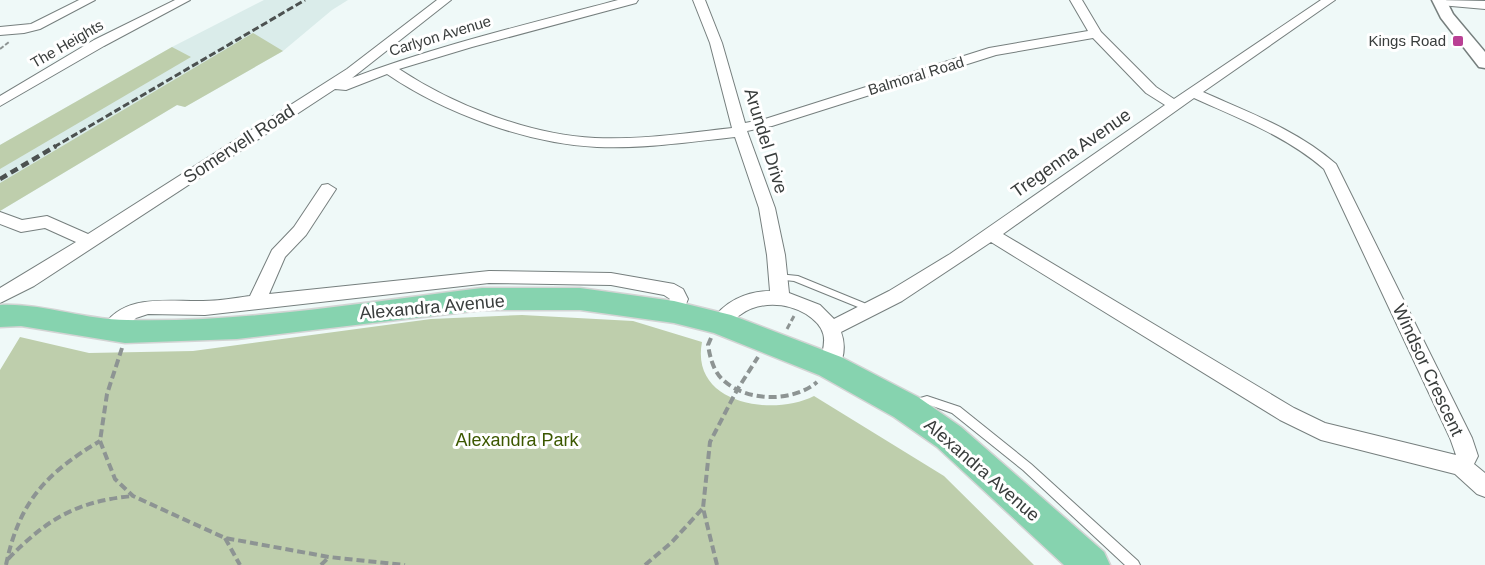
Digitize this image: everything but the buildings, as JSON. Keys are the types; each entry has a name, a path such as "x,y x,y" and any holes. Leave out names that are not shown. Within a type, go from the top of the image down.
{"main road":[{"name":"Alexandra Avenue","path":"6,308 54,322 118,331 237,328 482,298 580,299 674,312 714,334 906,407 950,437 1091,565"}],"street":[{"path":"0,32 22,32 35,29 89,0"},
{"name":"The Heights","path":"0,102 99,43 184,0"},
{"name":"Somervell Road","path":"6,308 28,281 329,86 381,50 445,0"},
{"name":"Carlyon Avenue","path":"329,86 344,86 396,66 531,25 632,0"},
{"name":"Arundel Drive","path":"699,0 727,78 740,130 766,208 774,244 780,298"},
{"path":"1076,0 1096,34 1151,90 1173,104"},
{"name":"Tregenna Avenue","path":"831,328 871,312 990,234 1173,104 1329,0"},
{"path":"1485,5 1440,1 1440,7 1485,63"},
{"name":"Balmoral Road","path":"381,50 412,84 516,128 559,139 617,142 740,130 994,51 1096,34"},
{"name":"Windsor Crescent","path":"990,234 1287,414 1321,431 1461,466 1467,456 1461,438 1331,167 1318,154 1300,143 1193,92"},
{"path":"255,303 278,254 300,231 328,189"},
{"path":"0,218 21,226 47,222 88,241"},
{"path":"118,331 129,313 138,308 205,308 489,277 611,279 668,289 677,294 679,299 674,312"},
{"path":"714,334 739,306 754,300 780,298 801,304 817,314 831,328 835,346 822,376"},
{"path":"1461,466 1485,488"}],"lane":[{"path":"778,277 795,278 861,305 871,312"},
{"path":"906,407 927,400 956,411 1027,467 1134,565"}],"path":[{"path":"783,336 801,304"},
{"path":"118,331 117,369 107,394 100,441 115,479 133,496 225,538 329,557 405,565"},
{"path":"714,334 711,363 723,380 737,390 766,397 791,395 822,376"},
{"path":"717,565 703,508 710,442 737,390 760,354"},
{"path":"6,562 13,530 29,497 54,472 100,441"},
{"path":"6,562 48,521 82,503 106,497 133,496"},
{"path":"645,565 671,543 703,508"},
{"path":"225,538 240,565"},
{"path":"321,565 329,557"}],"shaded area":[{"path":"264,0 348,0 332,10 283,51 185,107 177,105 0,211 0,145 172,47"}],"green space":[{"path":"253,33 283,51 185,107 177,105 0,211 0,183"},
{"path":"172,47 191,57 0,169 0,145"},
{"name":"Alexandra Park","path":"522,315 633,321 702,342 702,363 709,380 721,392 738,400 777,405 797,402 814,396 944,476 1034,565 0,565 0,370 20,337 89,353 193,351 431,319"}],"railway":[{"path":"54,147 305,0"},
{"path":"0,179 56,146"}],"place":[{"name":"Kings Road","path":"1458,41"}]}
